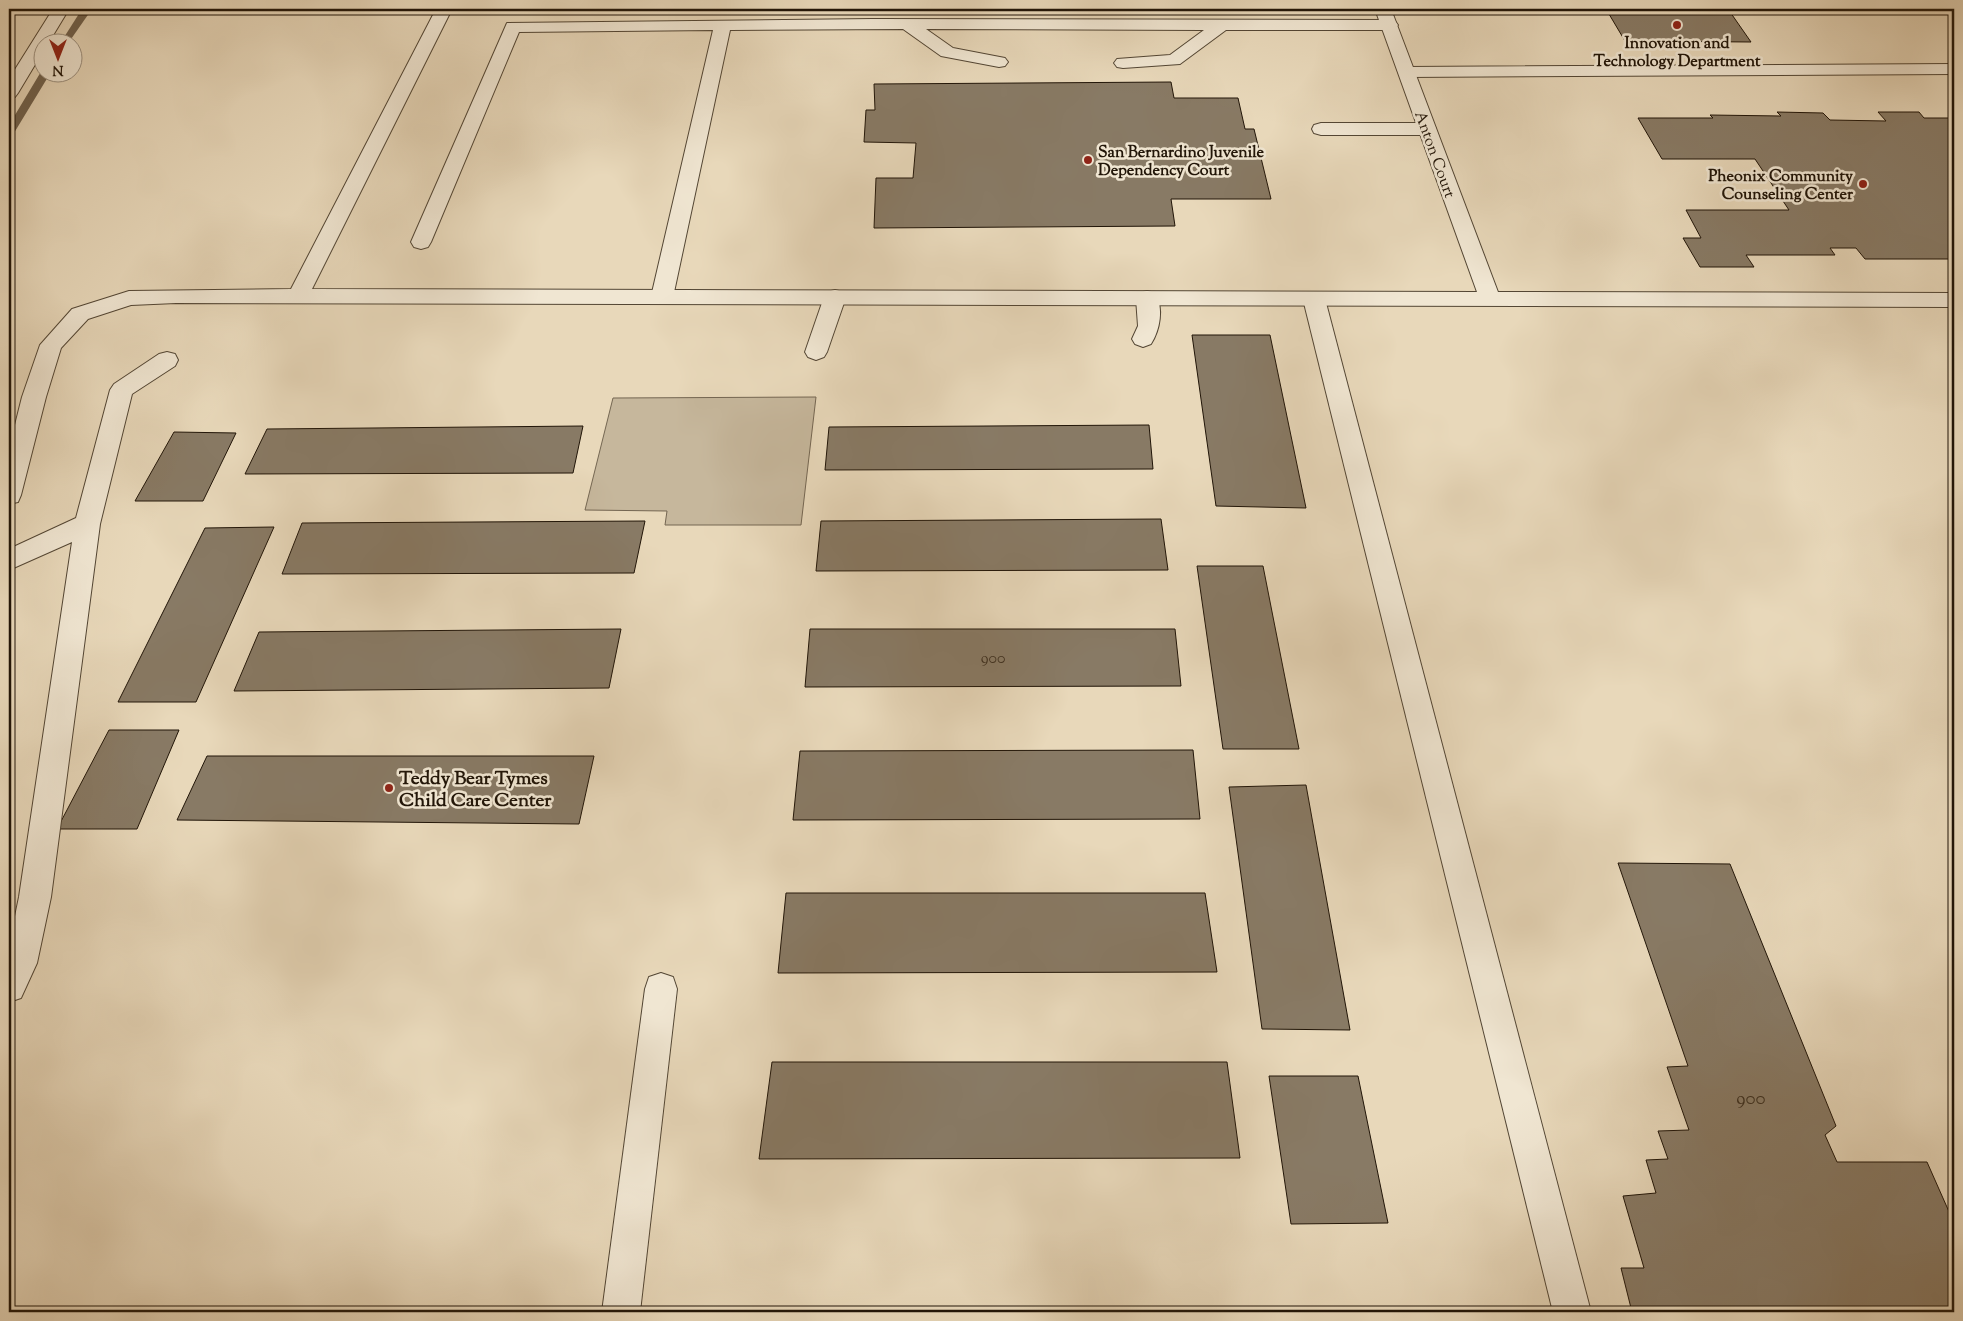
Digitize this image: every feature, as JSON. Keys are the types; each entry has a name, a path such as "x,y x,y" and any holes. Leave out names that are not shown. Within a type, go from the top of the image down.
{"street":[{"path":"9,92 61,9"},
{"path":"298,296 442,13"},
{"path":"421,242 513,27 1223,24 1386,17"},
{"name":"Anton Court","path":"1386,17 1490,299"},
{"path":"907,24 947,52 1000,62"},
{"path":"1123,63 1174,60 1223,24"},
{"path":"662,297 723,25"},
{"path":"1407,72 1954,69"},
{"path":"1321,128 1427,128"},
{"path":"9,495 34,397 51,345 80,314 129,298 298,296 1954,300"},
{"path":"816,352 835,298"},
{"path":"1143,340 1149,326 1147,298"},
{"path":"1314,299 1572,1312"},
{"path":"9,986 21,963 35,897 87,524 122,390 167,360"},
{"path":"9,560 87,524"},
{"path":"620,1312 661,989"}],"shaded area":[{"path":"816,397 801,525 665,525 667,511 585,510 613,398"}],"building":[{"name":"Innovation and Technology Department","path":"1606,9 1728,9 1751,42 1625,41"},
{"name":"San Bernardino Juvenile Dependency Court","path":"1171,82 1174,98 1238,98 1245,129 1254,129 1271,199 1171,199 1175,226 874,228 876,178 913,178 916,143 864,142 866,110 875,110 874,84"},
{"name":"Pheonix Community Counseling Center","path":"1777,112 1823,113 1830,120 1886,121 1878,112 1919,112 1924,118 1954,118 1954,259 1865,259 1856,248 1830,248 1835,255 1746,255 1754,267 1700,267 1683,238 1701,238 1686,210 1789,210 1755,159 1662,159 1638,118 1713,118 1710,115 1781,116"},
{"path":"1192,335 1270,335 1306,508 1216,506"},
{"path":"1149,425 1153,469 825,470 829,427"},
{"path":"583,426 573,473 245,474 267,429"},
{"path":"174,432 236,433 203,501 135,501"},
{"path":"1161,519 1168,570 816,571 821,521"},
{"path":"645,521 634,573 282,574 302,523"},
{"path":"274,527 196,702 118,702 205,528"},
{"path":"1197,566 1263,566 1299,749 1223,749"},
{"path":"621,629 609,688 234,691 259,632"},
{"path":"810,629 1175,629 1181,686 805,687"},
{"path":"109,730 179,730 137,829 57,829"},
{"path":"1193,750 1200,819 793,820 800,751"},
{"name":"Teddy Bear Tymes Child Care Center","path":"207,756 594,756 579,824 177,820"},
{"path":"1306,785 1350,1030 1262,1029 1229,787"},
{"path":"1618,863 1730,864 1836,1126 1825,1135 1837,1162 1927,1162 1954,1223 1954,1312 1632,1312 1621,1268 1644,1268 1623,1196 1656,1193 1646,1160 1668,1159 1658,1131 1689,1130 1667,1067 1688,1066"},
{"path":"786,893 1205,893 1217,972 778,973"},
{"path":"772,1062 1227,1062 1240,1158 759,1159"},
{"path":"1269,1076 1358,1076 1388,1223 1291,1224"}],"waterway":[{"path":"72,32 87,9"},
{"path":"9,133 40,82"}],"place":[{"name":"Innovation and Technology Department","path":"1677,25"},
{"name":"San Bernardino Juvenile Dependency Court","path":"1088,160"},
{"name":"Pheonix Community Counseling Center","path":"1863,184"},
{"name":"Teddy Bear Tymes Child Care Center","path":"389,788"}]}
